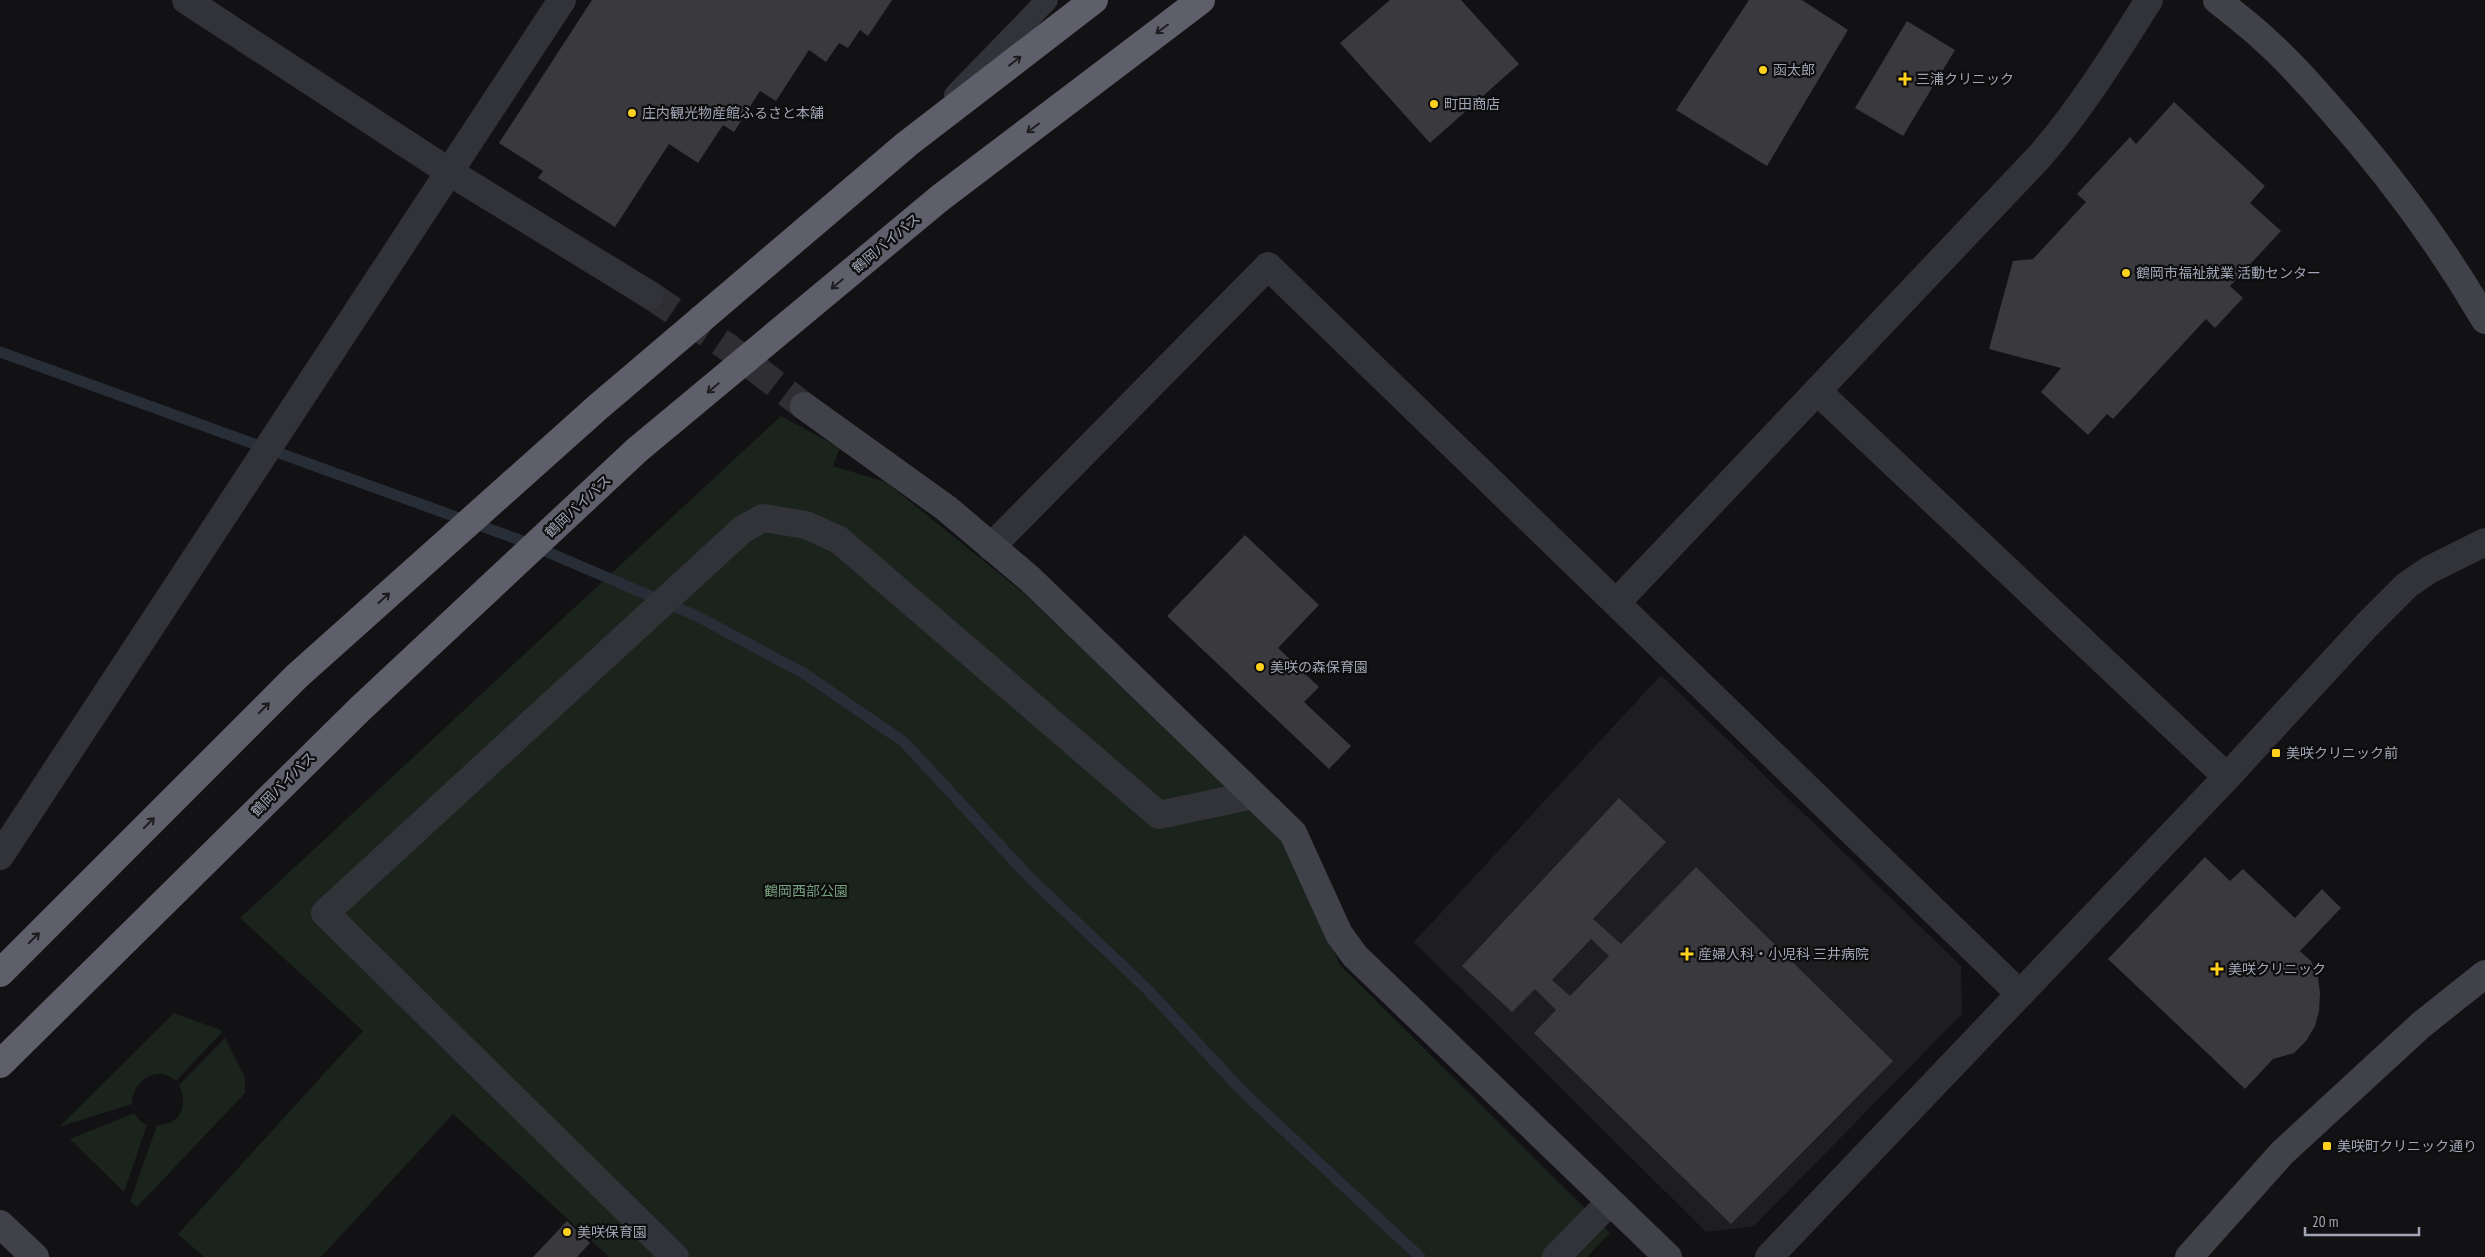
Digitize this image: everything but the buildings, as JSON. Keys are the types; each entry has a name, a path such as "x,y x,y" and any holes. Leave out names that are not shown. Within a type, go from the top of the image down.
{"highway":[{"path":"0,973 304,669 598,408 908,144 1094,0"},
{"name":"鶴岡バイパス","path":"0,1064 361,708 637,450 940,198 1201,0"}],"street":[{"path":"186,0 451,173 650,295"},
{"path":"0,856 451,173 562,0"},
{"path":"1617,602 2069,123 2149,0"},
{"path":"2217,0 2265,40 2296,70 2369,152 2410,203 2459,275 2485,320"},
{"path":"991,547 1268,266 2020,994"},
{"path":"1817,391 2227,777"},
{"path":"804,406 946,508 1030,579 1293,833 1339,934 1355,956 1668,1257"},
{"path":"675,1257 325,913 744,529 763,518 806,525 839,540 1159,815 1253,796"},
{"path":"1769,1257 2227,777 2367,625 2407,585 2430,570 2485,542"},
{"path":"2189,1257 2288,1147 2421,1025 2485,974"},
{"path":"1556,1257 1610,1202"},
{"path":"0,1224 35,1257"}],"lane":[{"path":"908,144 1047,0"}],"shaded area":[{"name":"産婦人科・小児科 三井病院","path":"1661,675 1961,966 1962,1014 1754,1226 1706,1232 1414,942"}],"green space":[{"name":"鶴岡西部公園","path":"781,416 840,448 833,466 886,482 1022,592 1292,847 1340,965 1610,1233 1587,1257 609,1257 453,1114 321,1257 204,1257 178,1234 363,1031 240,918"},
{"path":"174,1013 223,1031 176,1081 169,1076 154,1075 141,1082 133,1096 132,1104 59,1127"},
{"path":"225,1038 245,1077 245,1093 137,1207 130,1202 157,1125 172,1122 177,1118 183,1106 182,1092 179,1085"},
{"path":"134,1113 141,1122 147,1125 124,1192 70,1139"}],"waterway":[{"path":"0,352 517,539 697,616 805,674 904,742 1029,877 1147,989 1244,1093 1420,1257"}],"tunnel":[{"path":"650,295 729,348 804,406"}],"place":[{"name":"函太郎","path":"1763,70"},
{"name":"三浦クリニック","path":"1905,79"},
{"name":"町田商店","path":"1434,104"},
{"name":"庄内観光物産館ふるさと本舗","path":"632,113"},
{"name":"鶴岡市福祉就業 活動センター","path":"2126,273"},
{"name":"美咲の森保育園","path":"1260,667"},
{"name":"美咲クリニック前","path":"2276,753"},
{"name":"産婦人科・小児科 三井病院","path":"1687,954"},
{"name":"美咲クリニック","path":"2217,969"},
{"name":"美咲町クリニック通り","path":"2327,1146"},
{"name":"美咲保育園","path":"567,1232"}]}
